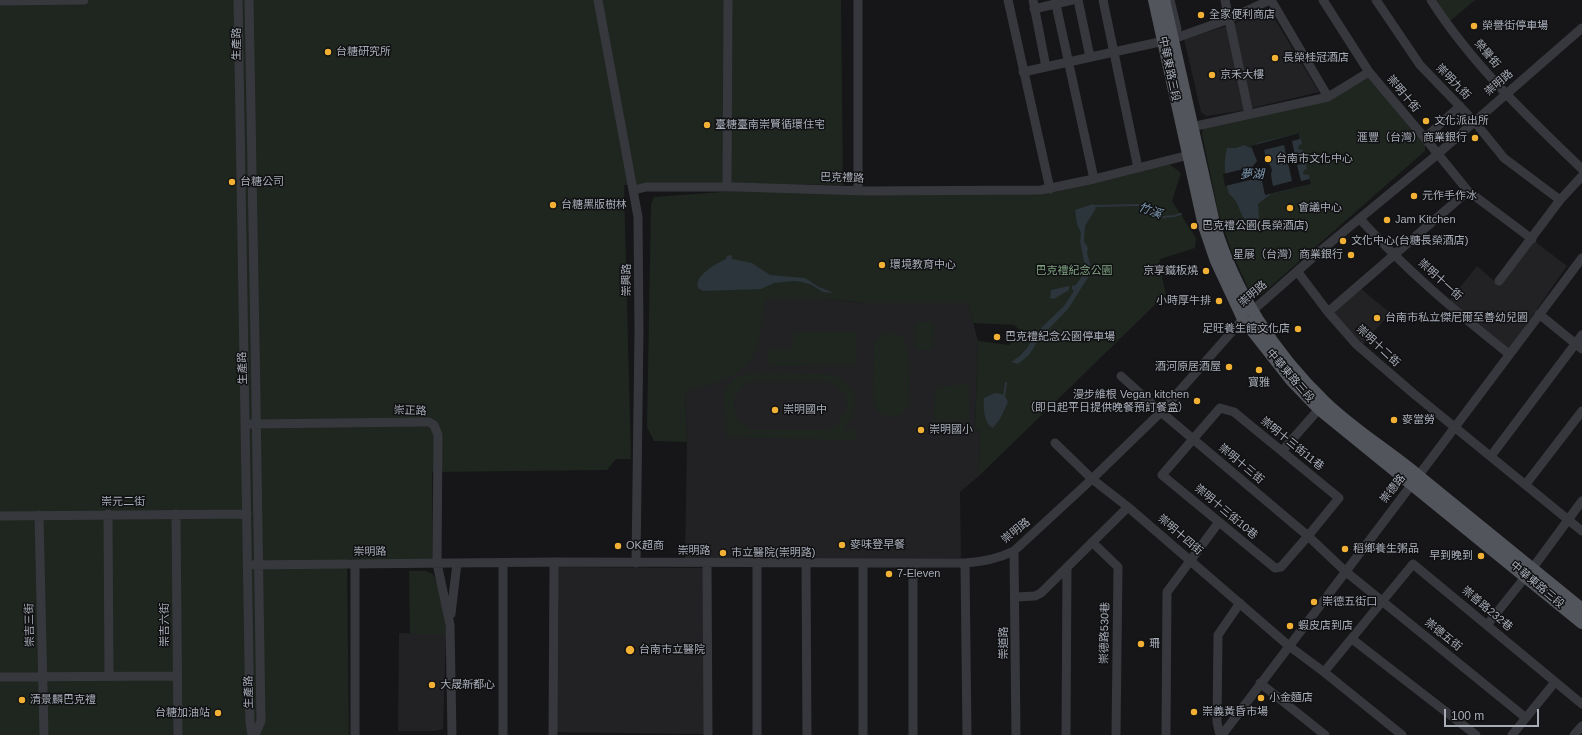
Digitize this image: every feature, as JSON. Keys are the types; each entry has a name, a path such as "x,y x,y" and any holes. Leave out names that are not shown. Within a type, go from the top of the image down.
{"main road":[{"name":"中華東路三段","path":"1154,0 1168,40"},
{"name":"中華東路三段","path":"1164,0 1168,40 1193,154 1204,226 1211,248 1248,315 1290,380 1320,409 1416,480"},
{"name":"中華東路三段","path":"1248,315 1260,324 1296,371 1325,402 1416,480 1529,572 1582,609"},
{"name":"中華東路三段","path":"1529,572 1582,623"}],"street":[{"path":"0,1 84,0"},
{"name":"生產路","path":"238,0 250,722 254,735"},
{"name":"生產路","path":"249,0 261,721 254,735"},
{"name":"崇興路","path":"598,0 638,217 640,280 636,563"},
{"path":"727,187 728,0"},
{"path":"858,0 858,190"},
{"path":"1008,0 1050,188"},
{"path":"1046,67 1034,4 1072,0"},
{"path":"1078,0 1090,57"},
{"path":"1103,0 1138,168"},
{"path":"1149,0 1156,34 1168,40"},
{"path":"1168,40 1177,29 1170,0"},
{"path":"1225,0 1249,114"},
{"path":"1023,72 1168,40 1229,19 1270,0 1328,97"},
{"name":"崇明十街","path":"1323,0 1369,72 1468,191 1532,239"},
{"name":"崇明九街","path":"1376,0 1420,65 1474,121 1504,158 1560,200"},
{"name":"榮譽街","path":"1431,0 1447,24 1506,94 1582,169"},
{"path":"1055,2 1094,179"},
{"name":"崇明路","path":"247,565 554,562 965,563 992,560 1014,551 1092,479 1161,412 1248,315 1297,271 1360,219 1582,28"},
{"path":"1187,128 1328,97 1369,72"},
{"path":"1423,136 1428,135 1460,106"},
{"name":"巴克禮路","path":"634,190 646,187 858,190 1041,190 1094,179 1193,154"},
{"path":"1499,281 1560,200 1582,176"},
{"path":"1328,312 1468,191"},
{"name":"崇明十一街","path":"1360,219 1394,255 1468,321 1509,354"},
{"name":"崇德路","path":"1221,735 1416,480 1582,258"},
{"name":"崇明十二街","path":"1297,271 1328,312 1356,344 1454,428 1526,484 1582,532"},
{"path":"1539,314 1579,346"},
{"path":"1491,456 1579,346 1582,335"},
{"name":"崇明十三街","path":"1121,376 1161,412 1308,536 1346,571"},
{"name":"崇明十三街11巷","path":"1193,439 1220,408 1234,412 1339,498 1308,536"},
{"path":"1282,451 1320,409"},
{"path":"1526,484 1582,411"},
{"name":"崇正路","path":"246,424 429,422 434,425 438,435 437,563"},
{"name":"崇明十三街10巷","path":"1193,439 1162,475 1275,568 1281,567 1308,536"},
{"name":"崇明十四街","path":"1055,443 1092,479 1128,507 1288,646 1324,672 1402,735"},
{"path":"1487,625 1582,501"},
{"path":"1016,597 1038,595 1128,507"},
{"path":"108,514 109,676"},
{"name":"崇吉六街","path":"176,514 178,735"},
{"name":"崇元二街","path":"0,516 247,514"},
{"name":"崇吉三街","path":"39,515 44,735"},
{"path":"1166,735 1167,592 1219,522"},
{"name":"崇德路530巷","path":"1092,542 1118,567 1116,735"},
{"name":"崇道路","path":"1014,551 1016,597 1016,735"},
{"path":"553,735 554,562"},
{"path":"437,563 450,625"},
{"path":"452,735 450,625 457,563"},
{"path":"503,563 503,735"},
{"path":"707,563 708,735"},
{"path":"757,563 757,735"},
{"path":"806,563 807,735"},
{"path":"862,563 863,735"},
{"path":"913,563 913,735"},
{"path":"965,563 967,735"},
{"path":"355,564 355,735"},
{"name":"崇善路232巷","path":"1383,602 1413,564 1582,704"},
{"path":"1066,735 1067,567"},
{"name":"崇德五街","path":"1346,571 1526,718"},
{"path":"1324,672 1383,602"},
{"path":"1221,735 1217,722 1218,635 1240,603"},
{"path":"1352,639 1476,735"},
{"path":"0,677 178,676"},
{"path":"1512,735 1555,682"},
{"path":"1260,683 1325,735"},
{"path":"1574,735 1582,726"}],"shaded area":[{"path":"1268,8 1319,92 1252,108 1234,24"},
{"path":"1227,26 1246,110 1206,116 1201,112 1184,39"},
{"path":"1533,240 1567,266 1509,349 1449,301 1477,266 1498,284"},
{"name":"台南市私立傑尼爾至善幼兒園","path":"1359,287 1390,313 1361,347 1329,312"},
{"name":"崇明國中","path":"766,299 827,299 866,303 968,303 978,341 975,429 980,431 979,476 960,492 961,558 685,559 687,442 685,391"},
{"name":"台南市立醫院","path":"558,567 703,568 704,734 556,732"},
{"path":"399,633 446,634 443,729 435,731 398,731"}],"green space":[{"path":"0,0 841,0 843,185 719,183 624,185 631,459 616,459 607,470 432,472 433,560 400,561 347,559 349,735 0,735"},
{"path":"1437,0 1475,0 1449,22"},
{"path":"1368,78 1425,144 1425,151 1261,295 1250,292 1232,253 1218,211 1202,134 1203,129 1207,126 1331,98"},
{"name":"巴克禮紀念公園","path":"1168,163 1181,173 1172,201 1196,238 1195,248 1160,259 1159,265 1166,294 979,476 980,431 975,429 978,341 1009,345 1022,332 1014,325 973,323 968,303 866,303 827,299 766,299 758,345 753,357 747,365 731,376 713,384 685,391 687,442 654,441 647,427 651,204 654,197 736,191 860,194 1055,192"},
{"path":"915,322 934,322 933,350 915,350"},
{"path":"793,332 856,332 857,365 769,366 768,349 793,349"},
{"path":"883,333 894,333 903,338 909,362 909,403 903,413 893,417 882,414 878,411 873,400 874,345 876,339"},
{"path":"752,373 825,374 845,381 851,388 855,403 854,411 850,420 843,429 857,429 856,440 726,437 725,428 728,427 724,408 725,392 728,385 733,380","holes":["754,381 827,381 839,388 846,396 847,409 837,425 827,430 752,430 746,427 739,420 735,412 734,396 747,383"]},
{"path":"969,384 969,421 934,421 935,387"},
{"path":"409,571 428,572 434,575 444,614 446,634 410,634"}],"water":[{"name":"夢湖","path":"1299,133 1302,144 1299,145 1298,149 1303,150 1307,169 1304,170 1303,174 1309,175 1311,184 1271,194 1258,204 1259,218 1250,224 1229,194 1225,171 1227,148 1236,148 1244,145 1250,148 1258,143"},
{"path":"1093,204 1096,208 1085,226 1084,241 1088,248 1087,253 1092,271 1068,309 1039,339 1029,355 1018,364 1011,362 1020,356 1038,331 1064,306 1074,291 1072,286 1076,285 1082,276 1085,266 1080,241 1081,233 1077,224 1075,210"},
{"path":"732,255 732,259 752,263 770,275 805,278 819,287 834,293 823,292 812,285 794,281 774,283 761,289 703,291 698,288 699,279 702,274 726,259 727,256"},
{"path":"1069,286 1069,290 1054,299 1050,298 1051,290"},
{"path":"995,393 1003,395 1008,402 1000,419 993,428 986,419 984,398"}],"pier":[{"path":"1299,133 1300,139 1292,141 1295,156 1304,155 1306,163 1297,165 1301,181 1310,179 1311,184 1265,195 1262,181 1254,179 1225,186 1223,174 1252,167 1257,161 1251,146","holes":["1284,145 1292,181 1273,186 1271,175 1272,170 1267,162 1264,150"]}],"waterway":[{"name":"竹溪","path":"1094,206 1139,205 1156,215 1163,217 1181,214"},
{"path":"1004,396 1006,383"}],"place":[{"name":"全家便利商店","path":"1201,15"},
{"name":"榮譽街停車場","path":"1474,26"},
{"name":"台糖研究所","path":"328,52"},
{"name":"長榮桂冠酒店","path":"1275,58"},
{"name":"京禾大樓","path":"1212,75"},
{"name":"文化派出所","path":"1426,121"},
{"name":"臺糖臺南崇賢循環住宅","path":"707,125"},
{"name":"滙豐（台灣）商業銀行","path":"1475,138"},
{"name":"台南市文化中心","path":"1268,159"},
{"name":"台糖公司","path":"232,182"},
{"name":"元作手作冰","path":"1414,196"},
{"name":"台糖黑版樹林","path":"553,205"},
{"name":"會議中心","path":"1290,208"},
{"name":"Jam Kitchen","path":"1387,220"},
{"name":"巴克禮公園(長榮酒店)","path":"1194,226"},
{"name":"文化中心(台糖長榮酒店)","path":"1343,241"},
{"name":"星展（台灣）商業銀行","path":"1351,255"},
{"name":"環境教育中心","path":"882,265"},
{"name":"京享鐵板燒","path":"1206,271"},
{"name":"小時厚牛排","path":"1219,301"},
{"name":"台南市私立傑尼爾至善幼兒園","path":"1377,318"},
{"name":"足旺養生館文化店","path":"1298,329"},
{"name":"巴克禮紀念公園停車場","path":"997,337"},
{"name":"酒河原居酒屋","path":"1229,367"},
{"name":"寶雅","path":"1259,370"},
{"name":"漫步維根 Vegan kitchen （即日起平日提供晚餐預訂餐盒）","path":"1197,401"},
{"name":"崇明國中","path":"775,410"},
{"name":"麥當勞","path":"1394,420"},
{"name":"崇明國小","path":"921,430"},
{"name":"麥味登早餐","path":"842,545"},
{"name":"OK超商","path":"618,546"},
{"name":"稻鄉養生粥品","path":"1345,549"},
{"name":"市立醫院(崇明路)","path":"723,553"},
{"name":"早到晚到","path":"1481,556"},
{"name":"7-Eleven","path":"889,574"},
{"name":"崇德五街口","path":"1314,602"},
{"name":"蝦皮店到店","path":"1290,626"},
{"name":"珊","path":"1141,644"},
{"name":"台南市立醫院","path":"630,650"},
{"name":"大晟新都心","path":"432,685"},
{"name":"小金麵店","path":"1261,698"},
{"name":"清景麟巴克禮","path":"22,700"},
{"name":"崇義黃昏市場","path":"1194,712"},
{"name":"台糖加油站","path":"218,713"}]}
